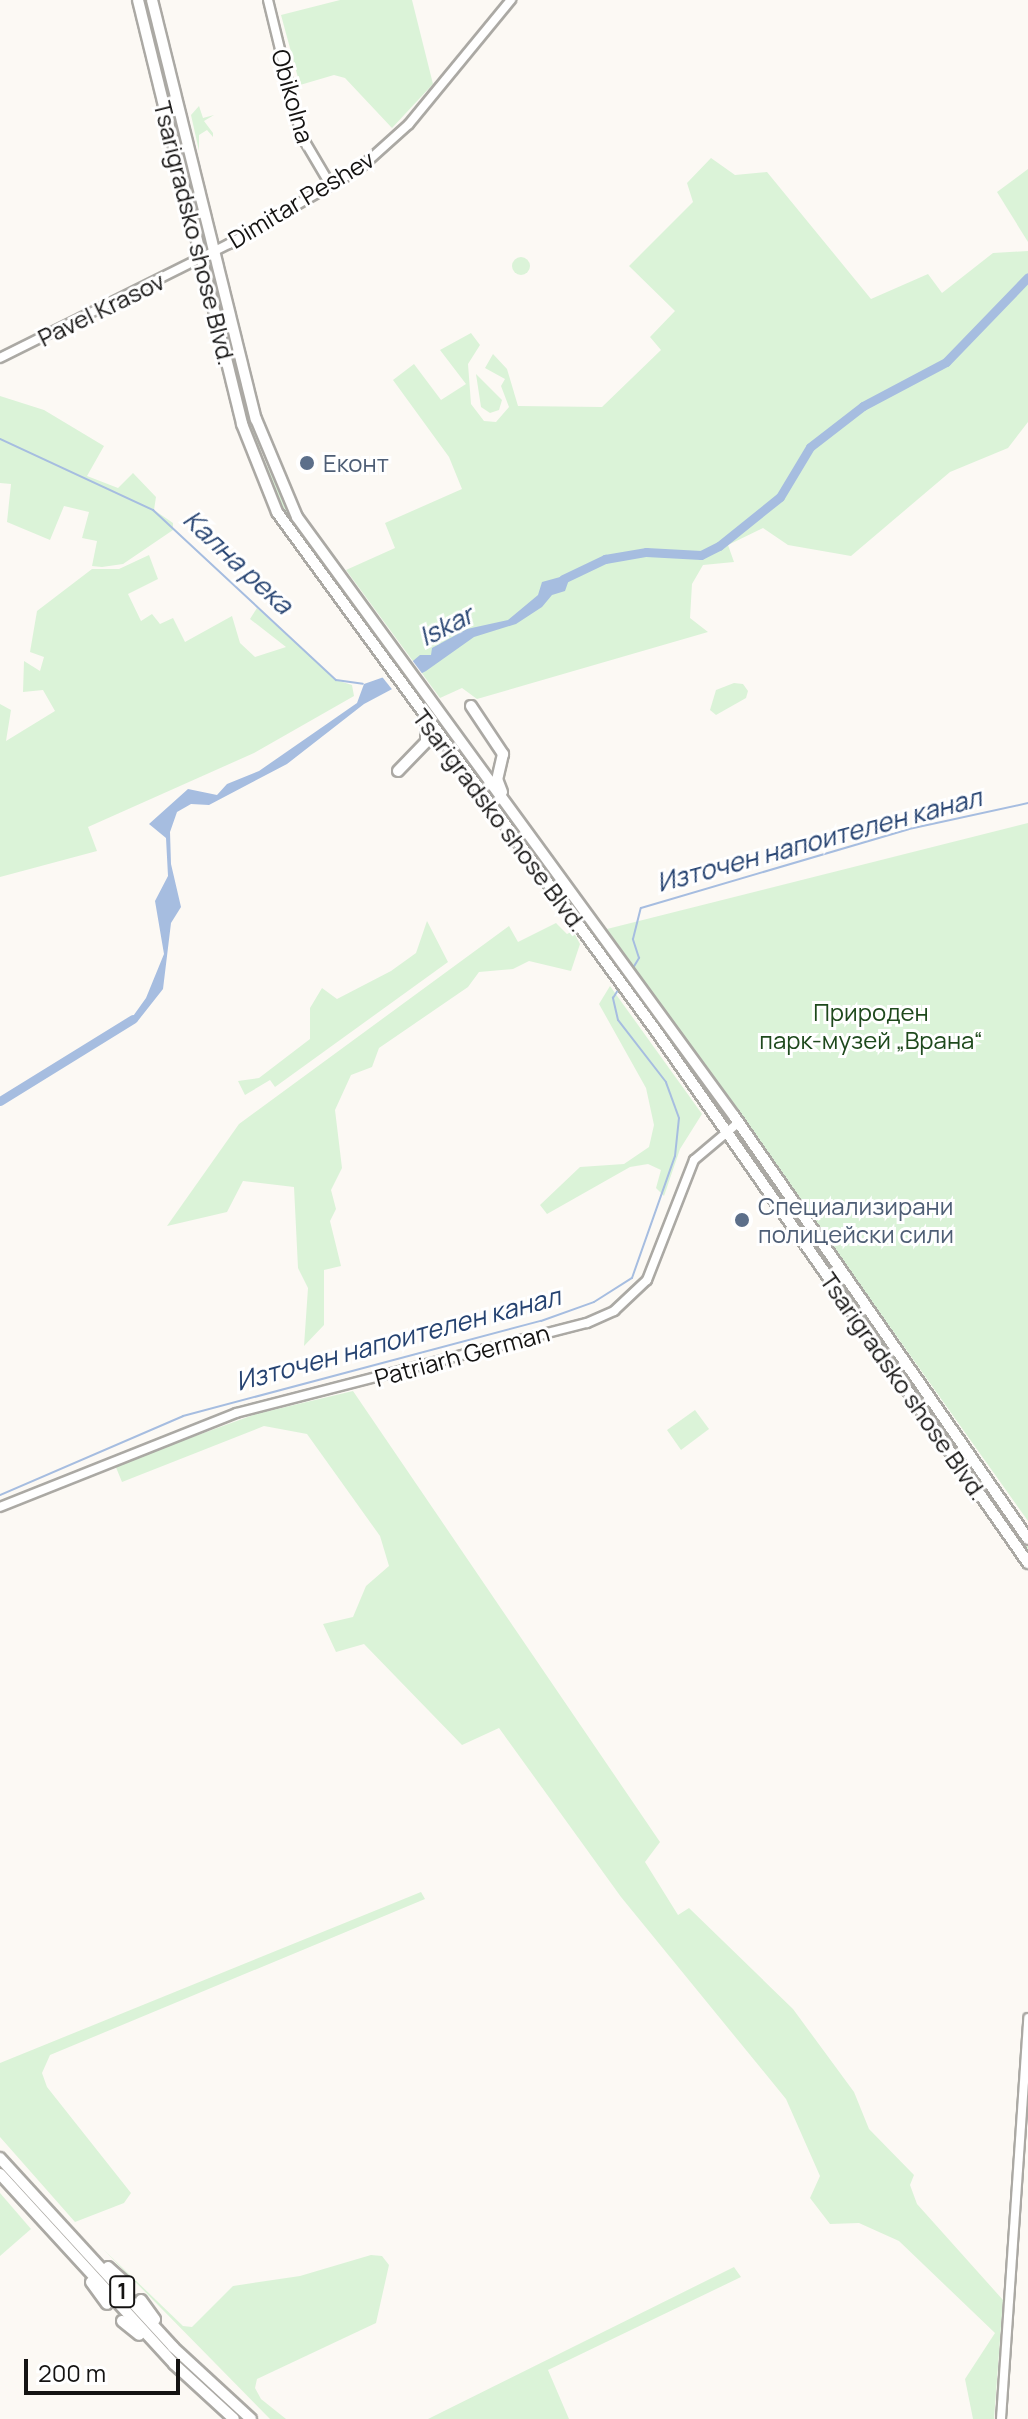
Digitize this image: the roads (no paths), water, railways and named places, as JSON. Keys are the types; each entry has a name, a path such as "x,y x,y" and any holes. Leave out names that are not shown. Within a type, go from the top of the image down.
{"highway":[{"name":"Tsarigradsko shose Blvd.","path":"138,0 242,424 264,486 304,555 634,1001 1028,1563"},
{"name":"Tsarigradsko shose Blvd.","path":"152,0 271,465 309,537 644,991 1028,1539"},
{"path":"471,706 503,754 498,785 516,819"},
{"path":"398,771 421,751 427,738 425,720"},
{"path":"421,751 436,748 451,755"},
{"path":"465,750 490,771 500,770"},
{"name":"1","path":"0,2158 182,2364 251,2419"},
{"name":"1","path":"0,2174 234,2419"},
{"path":"67,2231 127,2284"},
{"path":"54,2232 107,2304"},
{"path":"141,2300 182,2364"},
{"path":"122,2321 182,2364"}],"street":[{"name":"Obikolna","path":"268,0 301,135 331,186"},
{"name":"Dimitar Peshev","path":"201,258 331,186 399,135 511,0"},
{"name":"Pavel Krasov","path":"0,358 201,258"},
{"name":"Patriarh German","path":"0,1507 236,1413 572,1327 614,1311 647,1280 694,1160 738,1123"},
{"path":"1001,2419 1028,2018"}],"water":[{"path":"571,574 565,591 552,595 542,607 516,624 474,637 426,671 364,704 287,764 209,805 191,804 177,812 170,832 171,864 181,907 171,923 163,989 137,1022 126,1026 146,998 164,954 155,901 168,876 166,838 149,824 188,789 217,795 227,784 259,771 357,703 364,684 401,671 420,655 431,655 432,648 467,629 508,620 538,595 542,582"}],"waterway":[{"name":"Iskar","path":"563,579 605,559 646,552 701,555 719,546 780,497 810,447 863,406 946,362 1028,277"},
{"name":"Кална река","path":"0,439 153,510 336,680 363,684"},
{"name":"Източен напоителен канал","path":"633,968 639,958 633,939 641,908 909,829 1028,803"},
{"name":"Източен напоителен канал","path":"0,1495 183,1416 541,1321 594,1302 632,1278 675,1156 679,1118 666,1082 618,1020 613,998 620,987"},
{"name":"Iskar","path":"0,1101 133,1019"}],"place":[{"name":"Еконт","path":"307,463"},
{"name":"Специализирани полицейски сили","path":"742,1220"}],"park label":[{"name":"Природен парк-музей „Врана“","path":"871,1026"}]}
